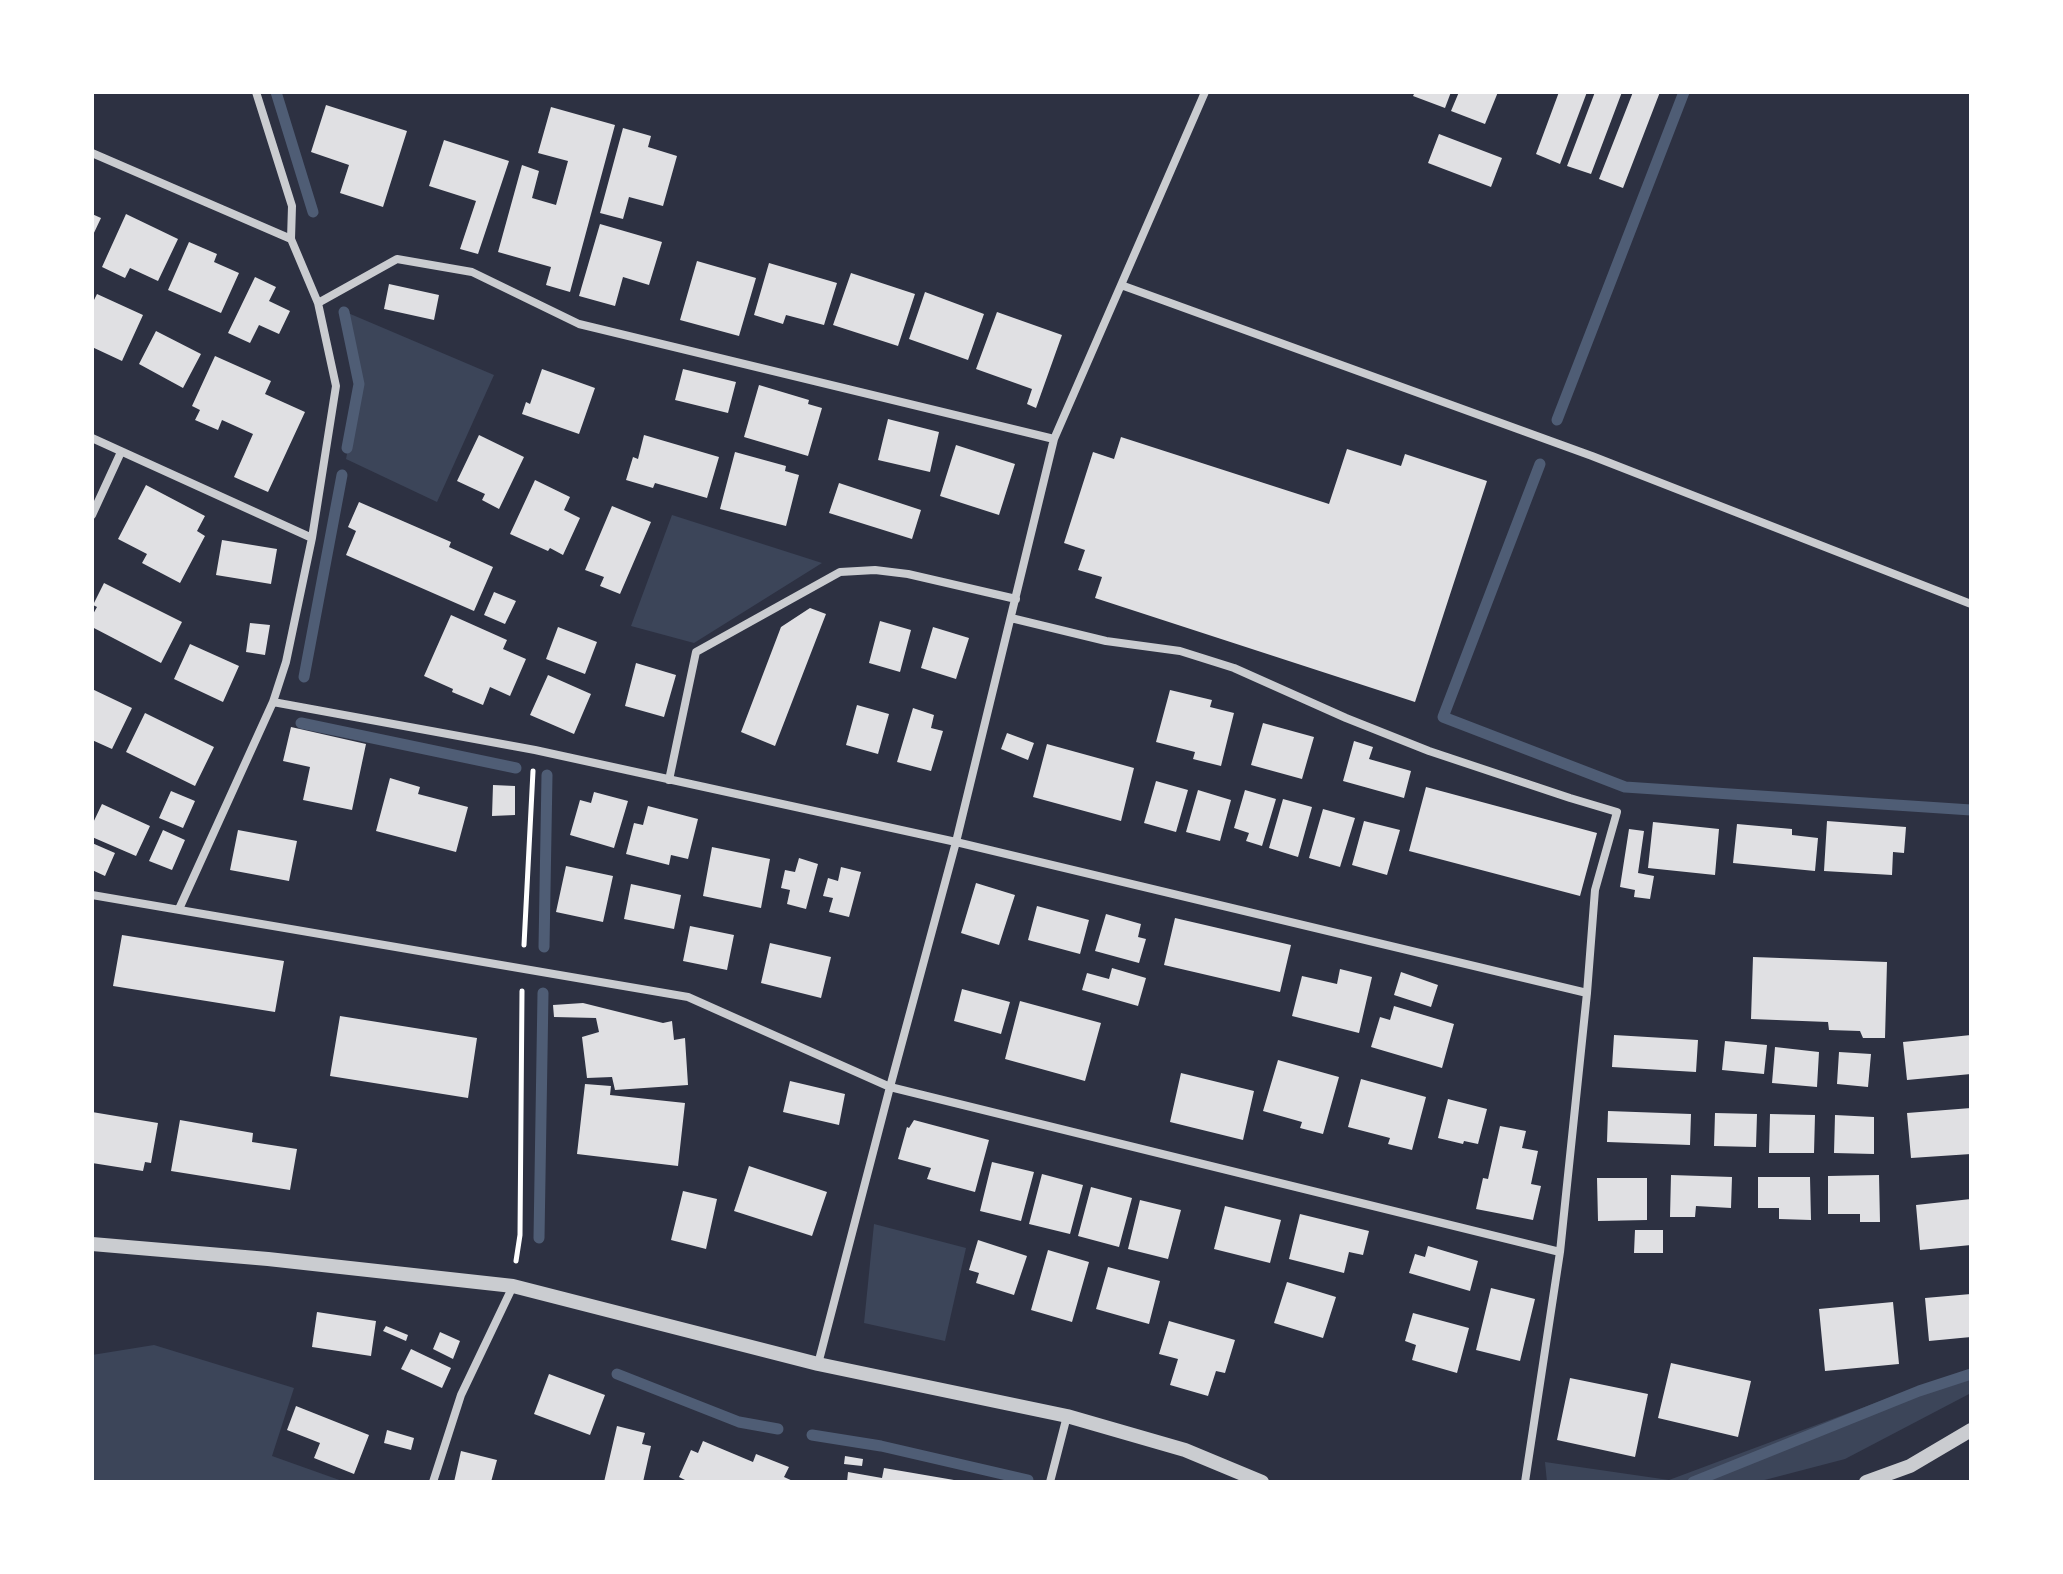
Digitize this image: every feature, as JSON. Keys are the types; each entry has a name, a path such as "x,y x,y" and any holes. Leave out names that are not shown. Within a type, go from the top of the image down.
{"street":[{"path":"179,909 273,702 286,662 312,538 336,386 318,303 291,239 292,206 256,92"},
{"path":"818,1364 956,842 1054,439 1205,92"},
{"path":"92,153 291,239"},
{"path":"318,303 397,259 472,272 579,324 1054,439"},
{"path":"1121,285 1592,456 1971,604"},
{"path":"92,438 312,538"},
{"path":"92,515 121,452"},
{"path":"669,780 696,652 840,572 875,570 908,574 1016,599"},
{"path":"1011,618 1106,641 1180,651 1234,668 1429,751 1617,812 1595,890 1560,1252 1525,1482"},
{"path":"273,702 535,750 956,842 1587,993"},
{"path":"92,895 688,997 890,1087 1560,1252"},
{"path":"92,1244 268,1259 513,1286 818,1364 1067,1416 1185,1450 1262,1482"},
{"path":"433,1482 461,1395 513,1286"},
{"path":"1050,1482 1067,1416"},
{"path":"1866,1482 1910,1466 1971,1430"}],"path":[{"path":"513,1286 520,1235 522,969 535,750"}],"shaded area":[{"path":"348,313 494,375 437,502 346,459 361,383"},
{"path":"672,515 822,563 694,643 631,626"},
{"path":"874,1224 966,1248 945,1341 864,1323"},
{"path":"154,1345 294,1388 272,1456 345,1482 92,1482 92,1355"},
{"path":"1971,1370 1971,1393 1845,1459 1757,1482 1547,1482 1545,1462 1669,1480"}],"building":[{"path":"1415,92 1451,92 1445,108 1413,96"},
{"path":"1459,92 1498,92 1485,124 1451,111"},
{"path":"1559,92 1587,92 1560,164 1536,154"},
{"path":"1595,92 1622,92 1591,174 1567,166"},
{"path":"1633,92 1660,92 1623,188 1599,179"},
{"path":"326,105 407,131 383,207 340,193 349,165 311,152"},
{"path":"551,107 615,125 570,292 546,285 551,267 498,252 522,165 539,171 532,198 556,205 568,161 538,153"},
{"path":"623,128 651,136 648,147 677,156 663,206 629,197 623,219 600,213"},
{"path":"1439,134 1502,158 1491,187 1428,163"},
{"path":"444,140 509,161 478,254 460,249 476,201 429,186"},
{"path":"92,214 101,218 92,237"},
{"path":"126,214 178,239 158,281 130,268 125,278 102,267"},
{"path":"600,224 662,242 649,285 623,277 615,306 579,296"},
{"path":"189,242 217,254 214,262 239,273 221,313 168,290"},
{"path":"697,261 756,278 739,336 680,320"},
{"path":"769,263 837,283 824,325 786,315 783,324 754,315"},
{"path":"851,273 915,294 898,346 833,325"},
{"path":"255,277 276,287 269,301 290,311 279,334 259,325 250,343 228,333"},
{"path":"389,284 439,295 434,320 384,309"},
{"path":"925,292 984,314 968,360 909,339"},
{"path":"97,294 143,315 122,361 92,347 92,304"},
{"path":"997,312 1062,335 1036,408 1027,404 1032,389 976,369"},
{"path":"156,331 201,354 183,388 139,364"},
{"path":"215,356 271,381 265,394 305,412 268,492 234,477 253,434 222,420 218,430 195,420 200,410 192,406"},
{"path":"542,369 595,388 579,434 522,414 526,402 530,404"},
{"path":"683,369 736,382 728,413 675,400"},
{"path":"759,385 809,400 808,404 822,408 808,456 744,437"},
{"path":"888,419 939,432 930,472 878,460"},
{"path":"479,435 524,457 499,509 482,500 485,494 457,481"},
{"path":"644,435 719,457 707,498 655,483 653,488 626,480 633,457 638,459"},
{"path":"1121,437 1329,504 1347,449 1401,466 1405,454 1487,481 1415,702 1095,598 1102,577 1078,570 1085,550 1064,543 1093,452 1114,459"},
{"path":"956,445 1015,464 999,515 940,496"},
{"path":"735,452 786,466 785,471 799,475 786,526 720,509"},
{"path":"535,480 570,497 564,510 580,518 563,555 510,534"},
{"path":"839,483 921,510 912,539 829,513"},
{"path":"146,485 205,516 197,531 205,536 180,583 142,563 147,554 118,539"},
{"path":"359,502 451,542 449,547 493,567 474,611 346,555 356,531 348,527"},
{"path":"612,506 651,522 620,594 600,586 604,577 585,570"},
{"path":"222,540 277,549 271,584 216,575"},
{"path":"104,583 182,622 161,663 92,627 92,616 97,607 93,605"},
{"path":"494,592 516,601 505,624 484,615"},
{"path":"810,608 826,614 775,746 741,732 781,627"},
{"path":"451,615 507,640 503,649 526,659 510,696 490,687 483,705 424,676"},
{"path":"880,621 911,630 900,672 869,663"},
{"path":"250,623 270,625 265,655 246,652"},
{"path":"558,627 597,642 585,674 546,659"},
{"path":"933,627 969,638 956,679 921,668"},
{"path":"190,644 239,666 223,702 174,679"},
{"path":"636,663 676,675 664,717 625,706"},
{"path":"548,675 591,694 574,734 530,715"},
{"path":"92,689 132,708 112,749 92,740"},
{"path":"1170,690 1212,700 1210,707 1234,713 1221,766 1193,759 1195,752 1156,742"},
{"path":"857,705 889,714 878,754 846,745"},
{"path":"913,708 934,715 931,728 943,731 931,771 897,762"},
{"path":"145,713 214,747 195,786 126,752"},
{"path":"1263,723 1314,737 1302,779 1251,765"},
{"path":"291,727 366,744 352,810 303,800 310,767 283,761"},
{"path":"1007,733 1034,743 1028,760 1001,749"},
{"path":"1354,741 1373,747 1369,759 1411,771 1404,798 1343,781"},
{"path":"1047,744 1134,768 1121,821 1033,797"},
{"path":"390,778 420,787 418,794 468,807 456,852 376,831"},
{"path":"1156,781 1188,790 1176,832 1144,823"},
{"path":"493,785 515,786 515,815 492,816"},
{"path":"1426,787 1597,833 1580,896 1409,851"},
{"path":"1198,790 1231,800 1220,841 1186,832"},
{"path":"1245,790 1276,799 1262,846 1246,841 1249,833 1234,828"},
{"path":"171,791 195,801 183,828 159,818"},
{"path":"594,792 628,801 614,848 570,835 580,800 591,803"},
{"path":"1283,799 1312,807 1298,857 1269,848"},
{"path":"102,804 150,826 136,856 92,837 92,825"},
{"path":"648,806 698,819 688,859 671,855 669,865 626,854 634,823 643,825"},
{"path":"1323,809 1355,818 1340,867 1309,858"},
{"path":"1364,821 1400,830 1387,875 1352,865"},
{"path":"1827,821 1906,827 1904,853 1893,852 1892,875 1824,871"},
{"path":"1653,822 1719,829 1715,875 1648,868"},
{"path":"1737,824 1792,829 1792,835 1818,838 1815,871 1733,863"},
{"path":"1629,829 1644,831 1638,873 1654,876 1650,899 1634,897 1635,890 1620,887"},
{"path":"163,830 185,840 172,870 149,861"},
{"path":"238,830 297,841 289,881 230,870"},
{"path":"92,843 115,853 105,876 92,870"},
{"path":"712,847 770,859 761,908 703,896"},
{"path":"799,858 818,864 806,909 787,904 790,890 781,888 785,870 795,872"},
{"path":"566,866 613,876 603,922 556,912"},
{"path":"841,867 861,872 849,917 829,912 833,898 823,896 828,878 838,881"},
{"path":"976,883 1015,895 999,945 961,933"},
{"path":"631,884 681,895 674,929 624,919"},
{"path":"1037,906 1089,920 1080,954 1028,940"},
{"path":"1106,914 1141,924 1138,937 1146,939 1139,963 1095,951"},
{"path":"1175,918 1291,945 1280,992 1164,965"},
{"path":"690,926 734,935 727,970 683,961"},
{"path":"122,935 284,961 275,1012 113,986"},
{"path":"770,943 831,957 821,998 761,983"},
{"path":"1753,957 1887,962 1885,1038 1863,1038 1860,1031 1829,1030 1828,1022 1751,1019"},
{"path":"1112,968 1146,978 1138,1006 1082,990 1087,973 1109,979"},
{"path":"1340,969 1372,977 1359,1033 1292,1016 1302,976 1337,984"},
{"path":"1401,972 1438,985 1431,1007 1394,995"},
{"path":"962,989 1010,1002 1001,1034 954,1021"},
{"path":"1020,1001 1101,1023 1085,1081 1005,1059"},
{"path":"583,1003 663,1023 672,1021 674,1040 685,1038 688,1085 615,1090 612,1077 587,1078 582,1037 599,1032 596,1018 554,1017 553,1005"},
{"path":"1394,1006 1454,1024 1442,1068 1371,1047 1380,1017 1390,1020"},
{"path":"340,1016 477,1038 468,1098 330,1076"},
{"path":"1614,1035 1698,1040 1696,1072 1612,1067"},
{"path":"1971,1035 1971,1074 1907,1080 1903,1042"},
{"path":"1725,1041 1767,1045 1764,1074 1722,1070"},
{"path":"1775,1047 1819,1052 1817,1087 1772,1083"},
{"path":"1839,1052 1871,1054 1868,1087 1837,1084"},
{"path":"1278,1060 1339,1077 1323,1134 1300,1128 1302,1122 1263,1111"},
{"path":"1181,1073 1254,1091 1243,1140 1170,1122"},
{"path":"1361,1079 1426,1097 1412,1150 1388,1144 1390,1138 1348,1127"},
{"path":"790,1081 845,1094 839,1125 783,1112"},
{"path":"585,1084 611,1086 610,1095 685,1103 678,1166 577,1154"},
{"path":"1448,1099 1487,1109 1478,1144 1438,1138"},
{"path":"1971,1108 1971,1154 1911,1158 1907,1113"},
{"path":"1608,1111 1691,1114 1690,1145 1607,1142"},
{"path":"92,1112 158,1123 151,1163 145,1162 143,1171 92,1163"},
{"path":"1715,1113 1757,1114 1756,1147 1714,1146"},
{"path":"1770,1114 1815,1115 1814,1153 1769,1153"},
{"path":"1835,1115 1874,1117 1874,1154 1834,1153"},
{"path":"180,1120 253,1133 252,1142 297,1149 290,1190 171,1171"},
{"path":"914,1120 989,1140 975,1192 927,1179 931,1168 898,1159 907,1127"},
{"path":"1500,1126 1526,1131 1522,1148 1538,1151 1531,1184 1541,1186 1533,1220 1476,1209 1483,1178 1488,1179"},
{"path":"992,1162 1034,1172 1021,1221 980,1211"},
{"path":"749,1166 827,1192 812,1236 734,1211"},
{"path":"1042,1174 1083,1185 1070,1234 1029,1224"},
{"path":"1671,1175 1732,1177 1731,1208 1696,1206 1695,1217 1670,1217"},
{"path":"1879,1175 1880,1222 1860,1222 1860,1214 1828,1214 1828,1176"},
{"path":"1758,1177 1810,1177 1811,1220 1779,1219 1779,1208 1758,1208"},
{"path":"1597,1178 1647,1178 1647,1220 1598,1221"},
{"path":"1091,1187 1132,1198 1119,1247 1078,1236"},
{"path":"683,1191 717,1199 706,1249 671,1240"},
{"path":"1971,1199 1971,1245 1920,1250 1916,1205"},
{"path":"1140,1200 1181,1210 1168,1259 1128,1249"},
{"path":"1225,1206 1281,1220 1270,1263 1214,1249"},
{"path":"1300,1214 1369,1231 1363,1255 1349,1252 1344,1273 1289,1259"},
{"path":"1635,1230 1663,1230 1663,1253 1634,1253"},
{"path":"978,1240 1027,1256 1014,1295 976,1283 979,1273 969,1270"},
{"path":"1428,1246 1478,1261 1470,1291 1409,1273 1415,1254 1425,1257"},
{"path":"1048,1250 1089,1262 1072,1322 1031,1310"},
{"path":"1108,1267 1160,1281 1149,1324 1096,1309"},
{"path":"1287,1282 1336,1297 1323,1338 1274,1323"},
{"path":"1491,1288 1535,1299 1520,1361 1476,1350"},
{"path":"1971,1294 1971,1337 1929,1341 1925,1298"},
{"path":"1893,1302 1899,1364 1825,1371 1819,1309"},
{"path":"317,1312 376,1321 371,1356 312,1347"},
{"path":"1413,1313 1469,1328 1457,1373 1412,1360 1416,1345 1405,1341"},
{"path":"1169,1321 1235,1340 1225,1373 1216,1371 1208,1396 1170,1385 1178,1359 1159,1354"},
{"path":"386,1326 408,1335 406,1341 383,1331"},
{"path":"440,1332 460,1341 453,1359 433,1349"},
{"path":"411,1349 451,1368 442,1388 401,1369"},
{"path":"1671,1363 1751,1381 1738,1437 1658,1418"},
{"path":"549,1374 605,1395 590,1435 534,1414"},
{"path":"1570,1378 1648,1394 1635,1457 1557,1440"},
{"path":"296,1406 369,1435 354,1474 314,1458 320,1443 287,1430"},
{"path":"617,1426 645,1433 642,1444 651,1446 643,1482 604,1482"},
{"path":"387,1430 414,1438 411,1450 384,1443"},
{"path":"703,1441 753,1462 756,1454 789,1467 784,1477 795,1482 687,1482 679,1477 691,1450 698,1453"},
{"path":"461,1451 497,1460 491,1482 454,1482"},
{"path":"845,1456 863,1459 862,1466 844,1464"},
{"path":"884,1468 954,1482 847,1482 848,1472 882,1478"}],"waterway":[{"path":"276,92 313,212"},
{"path":"1557,420 1684,92"},
{"path":"344,312 359,384 347,448"},
{"path":"1540,464 1443,717 1625,787 1971,810"},
{"path":"304,677 342,475"},
{"path":"301,723 516,768"},
{"path":"544,947 547,775"},
{"path":"539,1238 543,993"},
{"path":"617,1374 739,1422 778,1429"},
{"path":"1693,1482 1919,1391 1971,1374"},
{"path":"812,1435 881,1446 1028,1480"}]}
